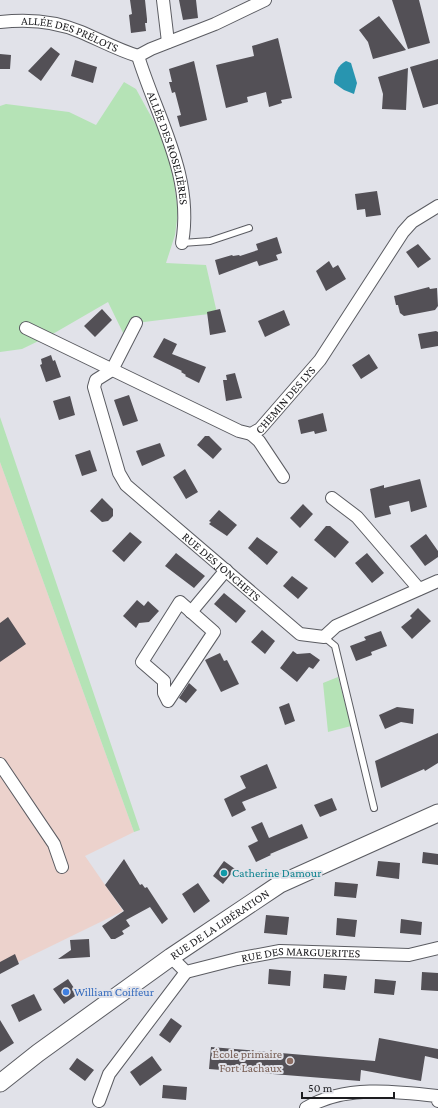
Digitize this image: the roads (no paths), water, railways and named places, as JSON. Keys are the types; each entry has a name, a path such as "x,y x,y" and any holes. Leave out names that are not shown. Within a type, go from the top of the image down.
{"street":[{"path":"163,0 168,42"},
{"path":"138,56 168,42 214,24 265,0"},
{"name":"ALLÉE DES PRÉLOTS","path":"0,22 37,21 60,24 80,31 126,53 138,56"},
{"name":"ALLÉE DES ROSELIÈRES","path":"138,56 167,133 181,180 184,210 182,243"},
{"name":"CHEMIN DES LYS","path":"26,328 238,431 251,434 260,429 320,360 403,232 412,222 438,206"},
{"path":"112,370 136,322"},
{"name":"RUE DES JONCHETS","path":"112,370 96,380 94,387 119,473 126,485 300,634 324,637"},
{"path":"251,434 259,441 283,477"},
{"path":"332,498 357,517 420,589"},
{"path":"191,612 226,570"},
{"path":"324,637 336,626 438,581"},
{"path":"180,602 191,612 214,632 168,701 164,693 164,681 142,662 180,602"},
{"path":"0,764 54,844 62,867"},
{"name":"RUE DE LA LIBÉRATION","path":"0,1082 171,957 280,884 438,812"},
{"name":"RUE DES MARGUERITES","path":"186,972 237,959 280,951 410,955 438,948"},
{"path":"99,1101 109,1074 186,972 171,957"},
{"path":"306,1108 317,1101 343,1094 375,1092 438,1097"}],"lane":[{"path":"182,243 210,241 249,228"},
{"path":"324,637 335,646 374,808"}],"water":[{"path":"346,61 351,63 357,83 354,94 344,90 334,83 337,70"}],"place":[{"name":"Catherine Damour","path":"224,873"},
{"name":"William Coiffeur","path":"66,992"},
{"name":"École primaire Fort Lachaux","path":"290,1061"}]}
